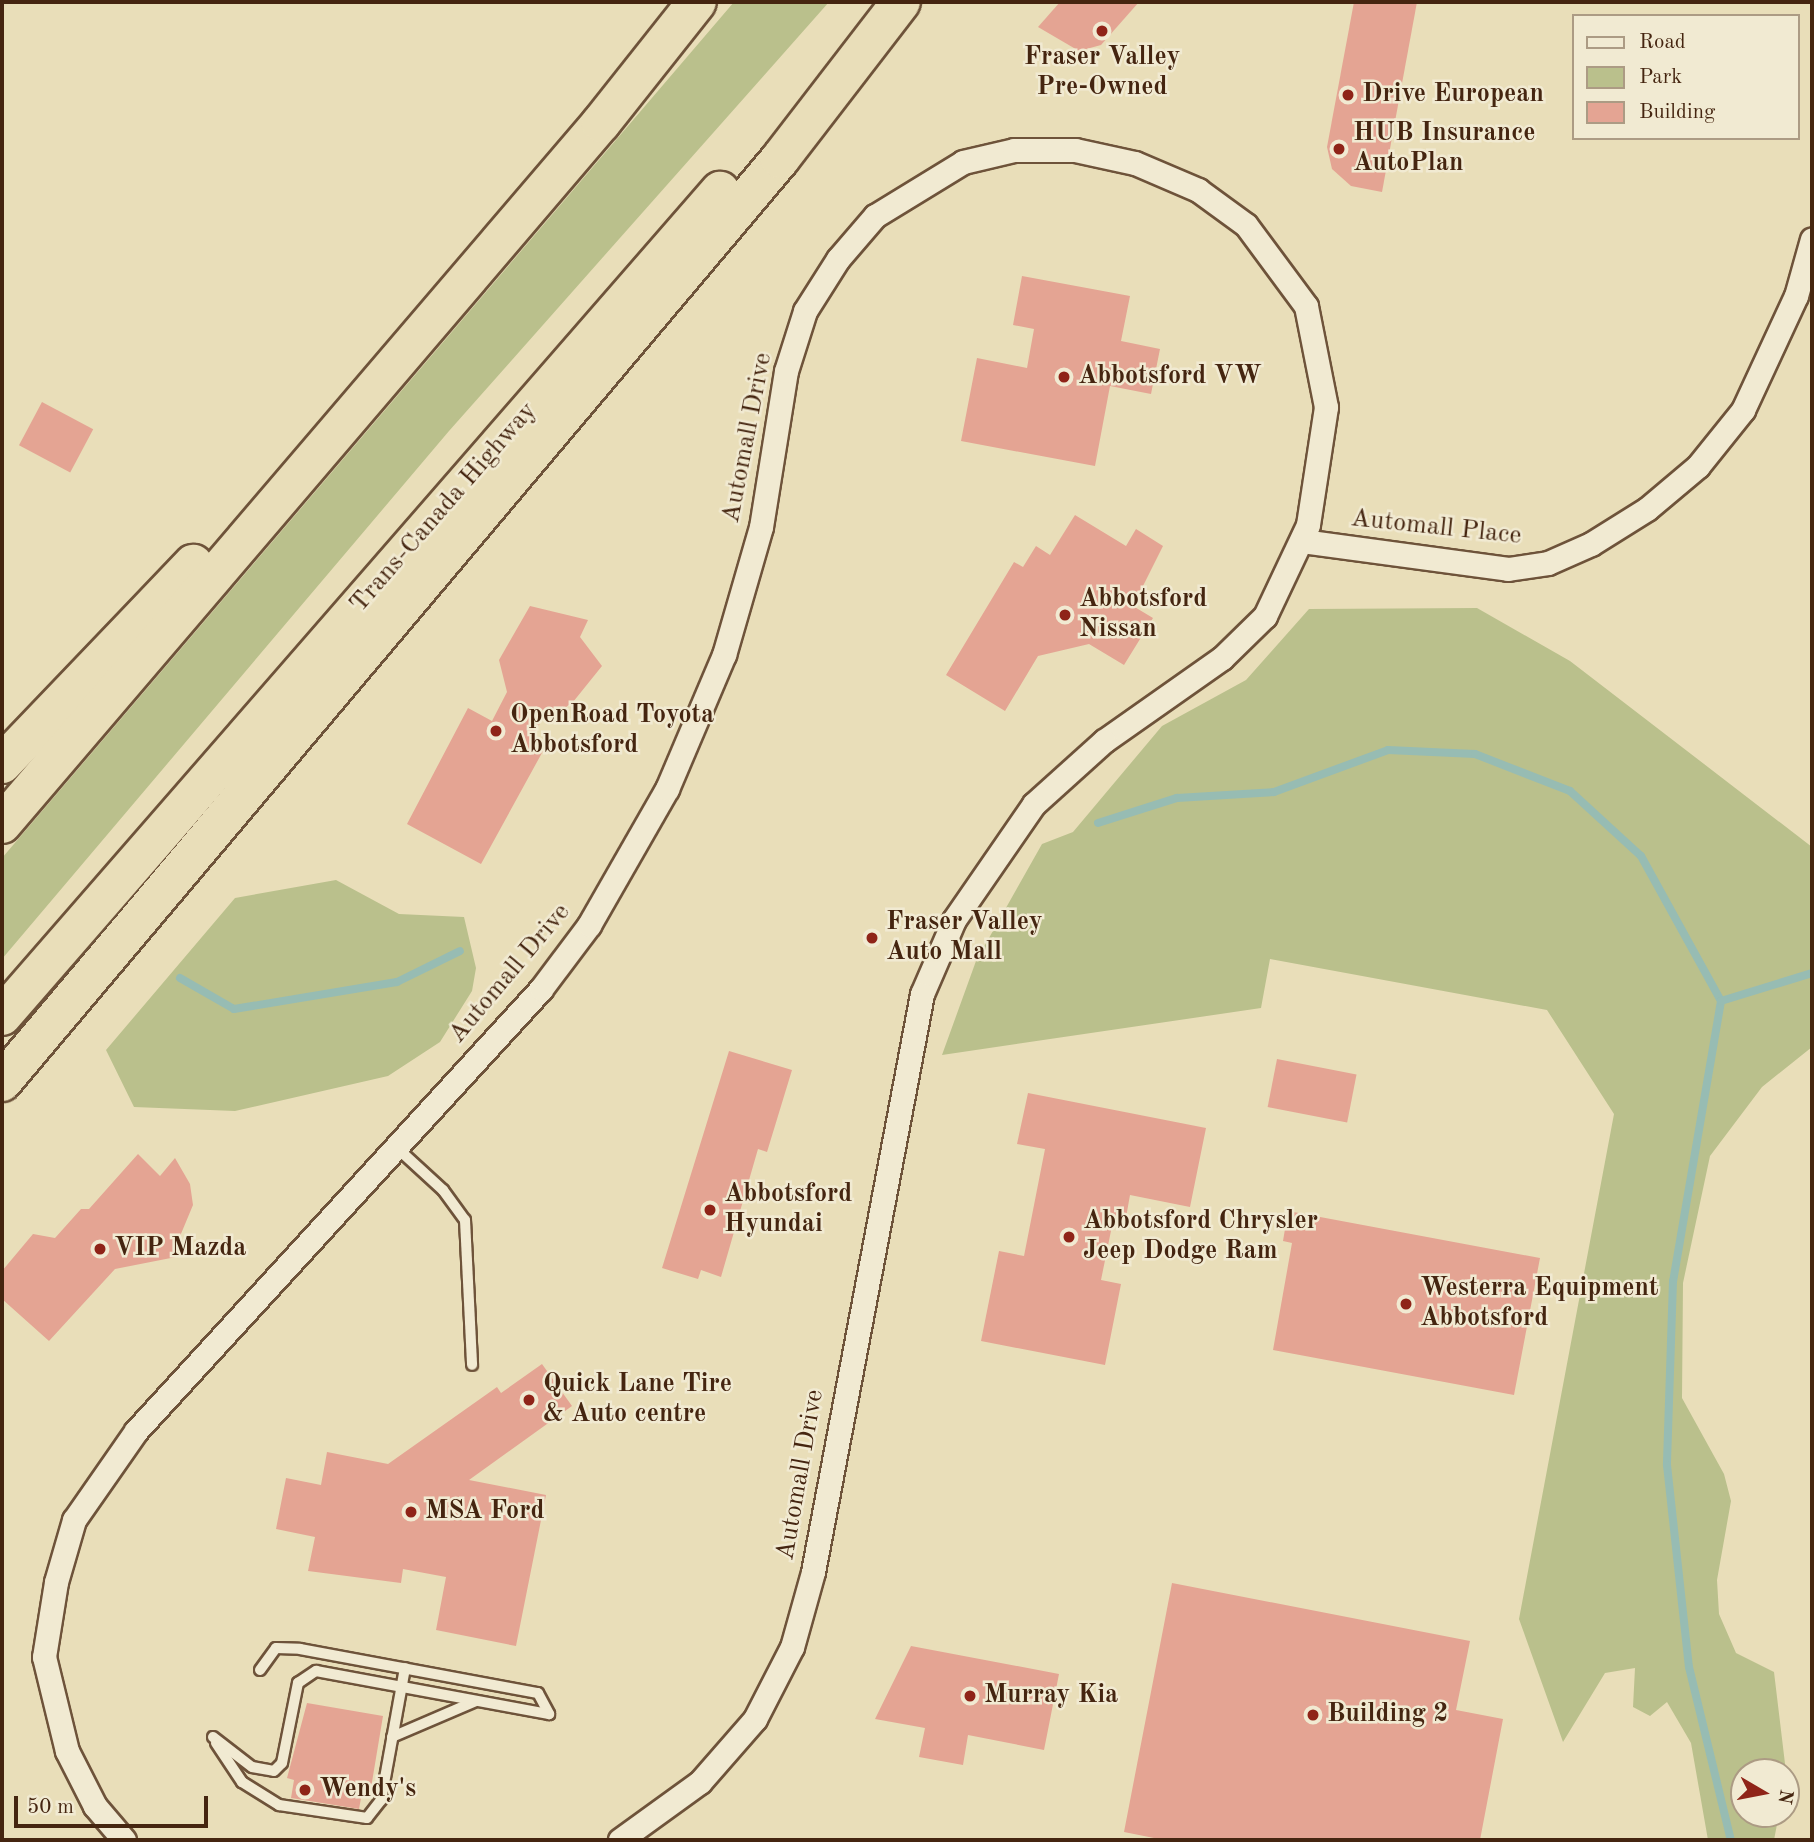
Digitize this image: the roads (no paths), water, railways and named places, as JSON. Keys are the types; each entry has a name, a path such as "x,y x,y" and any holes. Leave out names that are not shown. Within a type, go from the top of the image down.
{"highway":[{"path":"2,824 601,123 697,2"},
{"name":"Trans-Canada Highway","path":"2,1016 888,2"},
{"path":"2,1082 754,191 901,2"},
{"path":"2,764 601,123"}],"street":[{"name":"Automall Drive","path":"124,1840 95,1806 67,1751 44,1657 56,1582 74,1520 136,1431 541,989 589,925 667,789 724,655 754,553 786,371 805,311 875,216 917,187 963,162 1014,150 1075,150 1135,163 1198,190 1246,225 1306,306 1326,407 1322,466 1302,541 1265,616 1222,658 1104,741 1034,804 954,920 922,995 813,1572 792,1647 755,1719 700,1782 620,1840"},
{"name":"Automall Place","path":"1302,541 1508,569 1548,563 1591,544 1647,509 1698,466 1743,410 1797,296 1812,239"}],"lane":[{"path":"396,1147 443,1190 465,1220 472,1364"},
{"path":"260,1671 276,1648 405,1668 538,1693 549,1714 477,1700 401,1687 316,1671 302,1676 282,1763 274,1771 252,1767 213,1737 228,1768 269,1800 360,1820 381,1800 401,1687 405,1668"},
{"path":"393,1737 477,1700"}],"waterway":[{"path":"1098,823 1177,798 1274,792 1388,750 1475,754 1570,791 1641,856 1721,1001 1673,1281 1667,1465 1689,1667 1731,1840"},
{"path":"180,978 234,1009 397,982 460,951"},
{"path":"1721,1001 1812,973"}],"place":[{"name":"Fraser Valley Pre-Owned","path":"1102,31"},
{"name":"Drive European","path":"1348,95"},
{"name":"HUB Insurance AutoPlan","path":"1339,149"},
{"name":"Abbotsford VW","path":"1064,377"},
{"name":"Abbotsford Nissan","path":"1065,615"},
{"name":"OpenRoad Toyota Abbotsford","path":"496,731"},
{"name":"Fraser Valley Auto Mall","path":"872,938"},
{"name":"Abbotsford Hyundai","path":"710,1210"},
{"name":"Abbotsford Chrysler Jeep Dodge Ram","path":"1069,1237"},
{"name":"VIP Mazda","path":"100,1249"},
{"name":"Westerra Equipment Abbotsford","path":"1406,1304"},
{"name":"Quick Lane Tire & Auto centre","path":"529,1400"},
{"name":"MSA Ford","path":"411,1512"},
{"name":"Murray Kia","path":"970,1696"},
{"name":"Building 2","path":"1313,1715"},
{"name":"Wendy's","path":"305,1790"}]}
